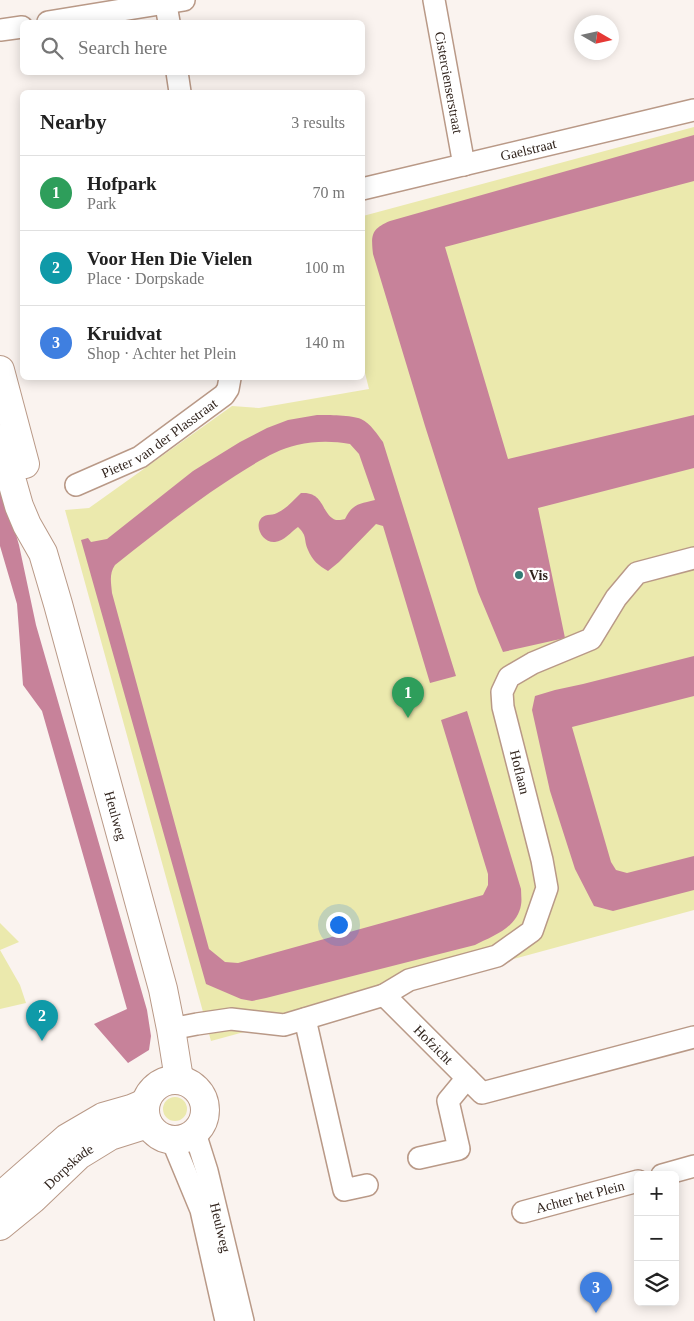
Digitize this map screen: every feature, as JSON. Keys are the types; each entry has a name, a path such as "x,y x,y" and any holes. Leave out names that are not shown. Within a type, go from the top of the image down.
{"main road":[{"name":"Heulweg","path":"0,370 41,521 43,553 160,979 179,1079"},
{"name":"Heulweg","path":"0,439 19,506 27,525 43,553"},
{"path":"179,1079 195,1086 201,1093 206,1110 204,1118 200,1126 183,1136 160,1136 151,1129 147,1113 150,1093 158,1085 168,1080 179,1079"},
{"name":"Dorpskade","path":"0,1197 67,1138 103,1117 131,1109 147,1113"},
{"name":"Dorpskade","path":"0,1226 79,1155 147,1113"}],"street":[{"name":"Cistercienserstraat","path":"434,0 464,165"},
{"path":"63,20 171,6"},
{"path":"0,30 20,27"},
{"path":"177,75 180,90"},
{"name":"Gaelstraat","path":"365,188 694,110"},
{"name":"Pieter van der Plasstraat","path":"76,485 140,457 224,395 228,389 230,380"},
{"name":"Hoflaan","path":"384,995 409,980 497,956 532,931 547,888 542,860 503,707 502,692 509,677 533,663 591,639 616,598 637,572 694,558"},
{"path":"171,1030 231,1019 284,1025 384,995"},
{"name":"Hofzicht","path":"384,995 482,1092 694,1037"},
{"path":"305,1019 344,1190 368,1185"},
{"path":"419,1158 459,1149 448,1102 467,1078"},
{"name":"Heulweg","path":"183,1136 226,1321"},
{"name":"Heulweg","path":"183,1136 207,1172 243,1321"},
{"path":"676,1171 694,1166"},
{"name":"Achter het Plein","path":"523,1212 634,1182"}],"shaded area":[{"path":"694,127 694,910 211,1041 65,510 89,508 232,406 259,408 369,389 365,373 365,215"},
{"path":"694,135 694,181 445,247 508,459 694,415 694,468 538,508 565,638 503,652 478,592 425,426 373,254 372,237 379,227 390,221"},
{"path":"317,415 346,416 361,419 371,426 383,442 456,676 430,683 383,526 376,524 328,571 312,557 304,536 298,527 284,538 275,542 264,538 260,531 259,524 262,518 280,511 301,493 309,493 319,499 331,517 336,520 345,519 353,507 375,500 359,454 350,444 324,442 304,444 289,447 265,458 204,497 115,565 111,575 112,593 209,949 225,962 238,963 483,895 488,885 488,874 441,720 467,711 521,889 521,903 515,920 503,930 475,945 252,1001 241,999 206,984 81,540 88,538 91,542 107,539 193,471 240,442 288,420"},
{"path":"0,479 19,545 36,625 147,1010 151,1036 149,1050 128,1063 94,1024 127,1009 42,711 23,685 17,604 0,546"},
{"path":"694,656 694,696 572,727 611,862 616,870 627,873 694,856 694,890 613,911 594,906 575,869 550,791 532,710 535,696"},
{"path":"0,923 19,942 0,950"},
{"path":"0,950 20,985 26,1003 0,1009"},
{"path":"175,1097 184,1100 187,1109 184,1118 175,1121 166,1118 163,1109 166,1100"}],"place":[{"name":"Vis","path":"519,575"},
{"name":"Hofpark","path":"408,718"},
{"name":"Voor Hen Die Vielen","path":"42,1041"},
{"name":"Kruidvat","path":"596,1313"}]}
